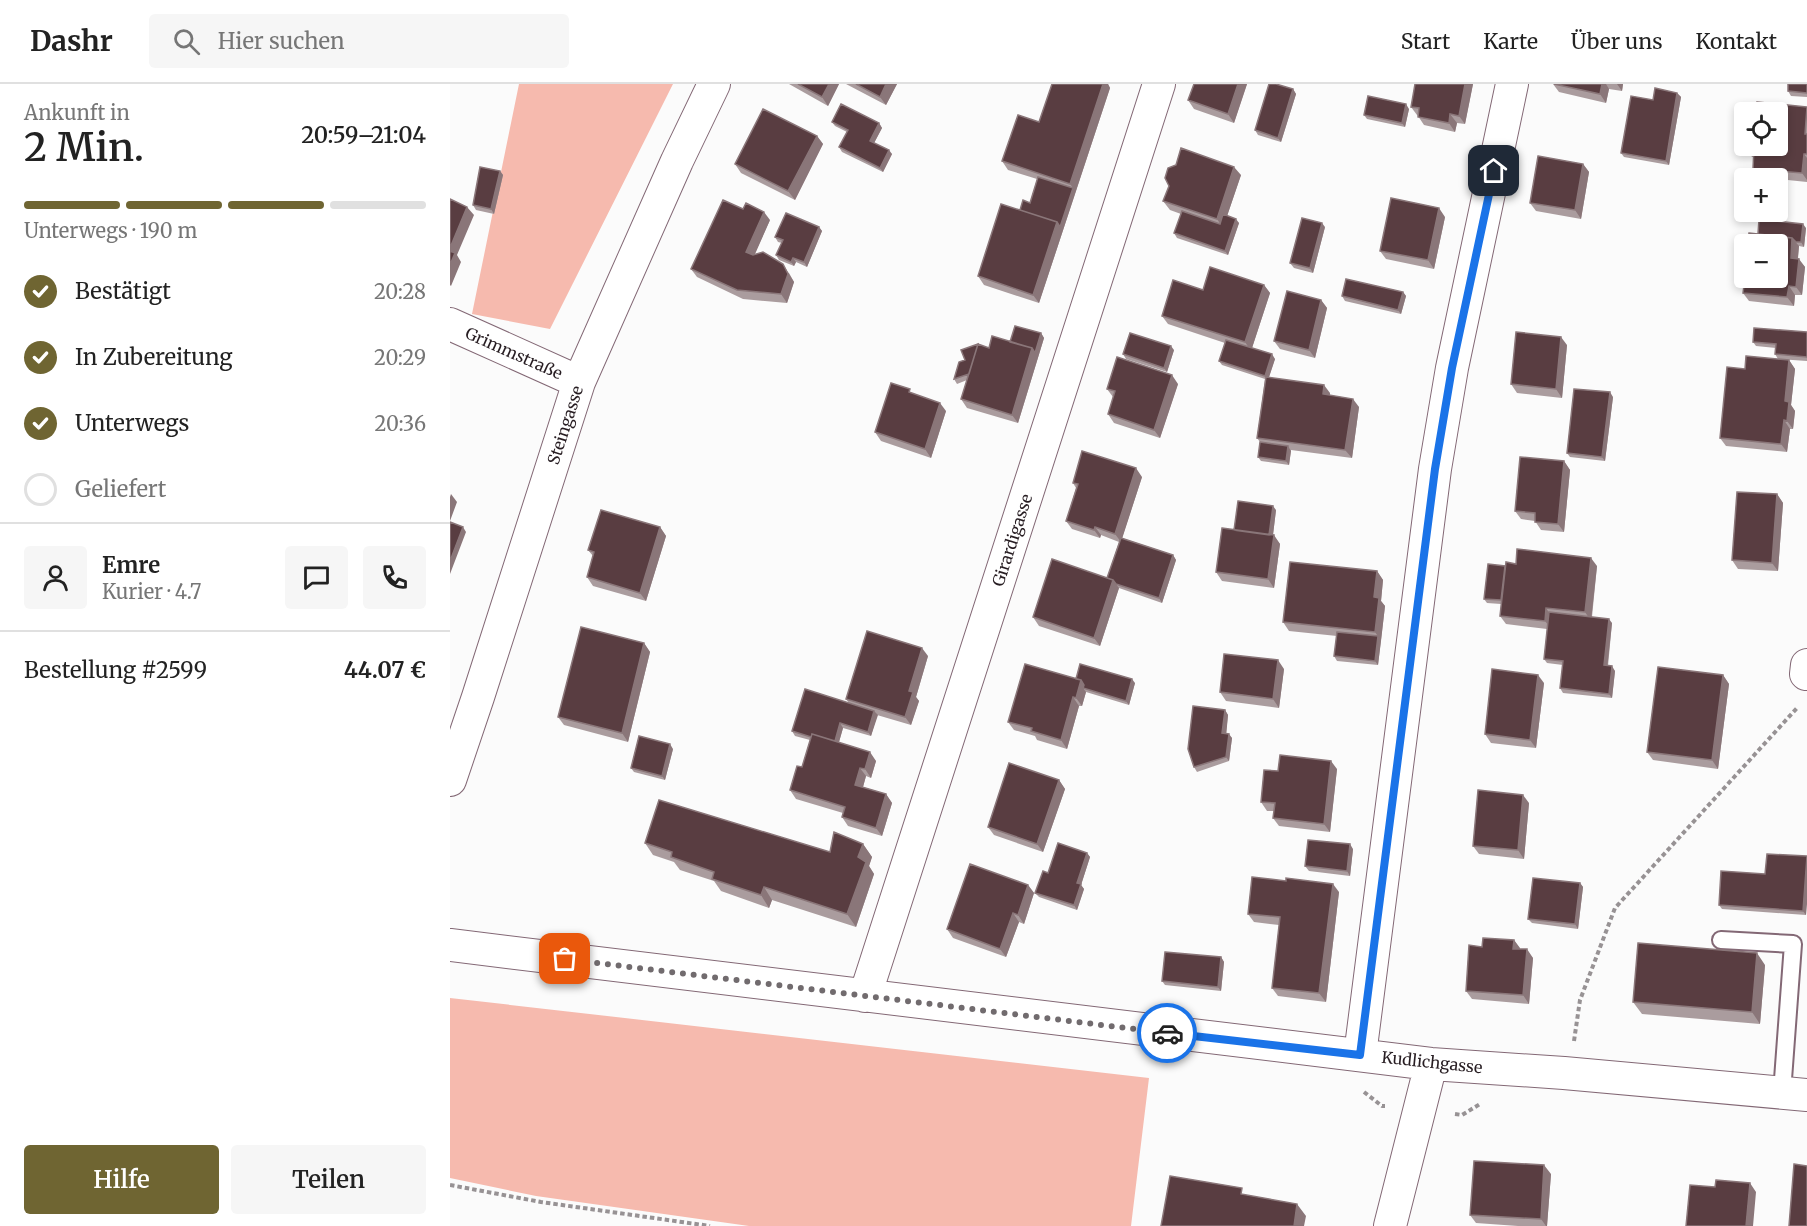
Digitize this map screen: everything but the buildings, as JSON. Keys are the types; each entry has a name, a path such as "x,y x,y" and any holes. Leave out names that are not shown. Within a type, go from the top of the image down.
{"street":[{"name":"Steingasse","path":"450,780 579,382 677,161 714,84"},
{"name":"Girardigasse","path":"865,996 1159,84"},
{"path":"1360,1055 1435,469 1452,368 1512,84"},
{"name":"Grimmstraße","path":"450,324 579,382"},
{"path":"1806,674 1807,665"},
{"name":"Kudlichgasse","path":"450,945 1431,1064 1564,1073 1794,1094"},
{"path":"1390,1226 1431,1064"}],"lane":[{"path":"1721,940 1793,944 1794,1094"}],"path":[{"path":"1574,1043 1580,1000 1615,908 1799,706"},
{"path":"450,1185 541,1202 710,1226"}],"shaded area":[{"path":"519,84 673,84 550,329 472,314"},
{"path":"450,998 1149,1078 1131,1226 749,1226 536,1196 450,1178"}],"way so far":[{"path":"565,959 1167,1033"}],"route":[{"path":"1167,1033 1360,1055 1435,469 1452,368 1494,171"}]}
